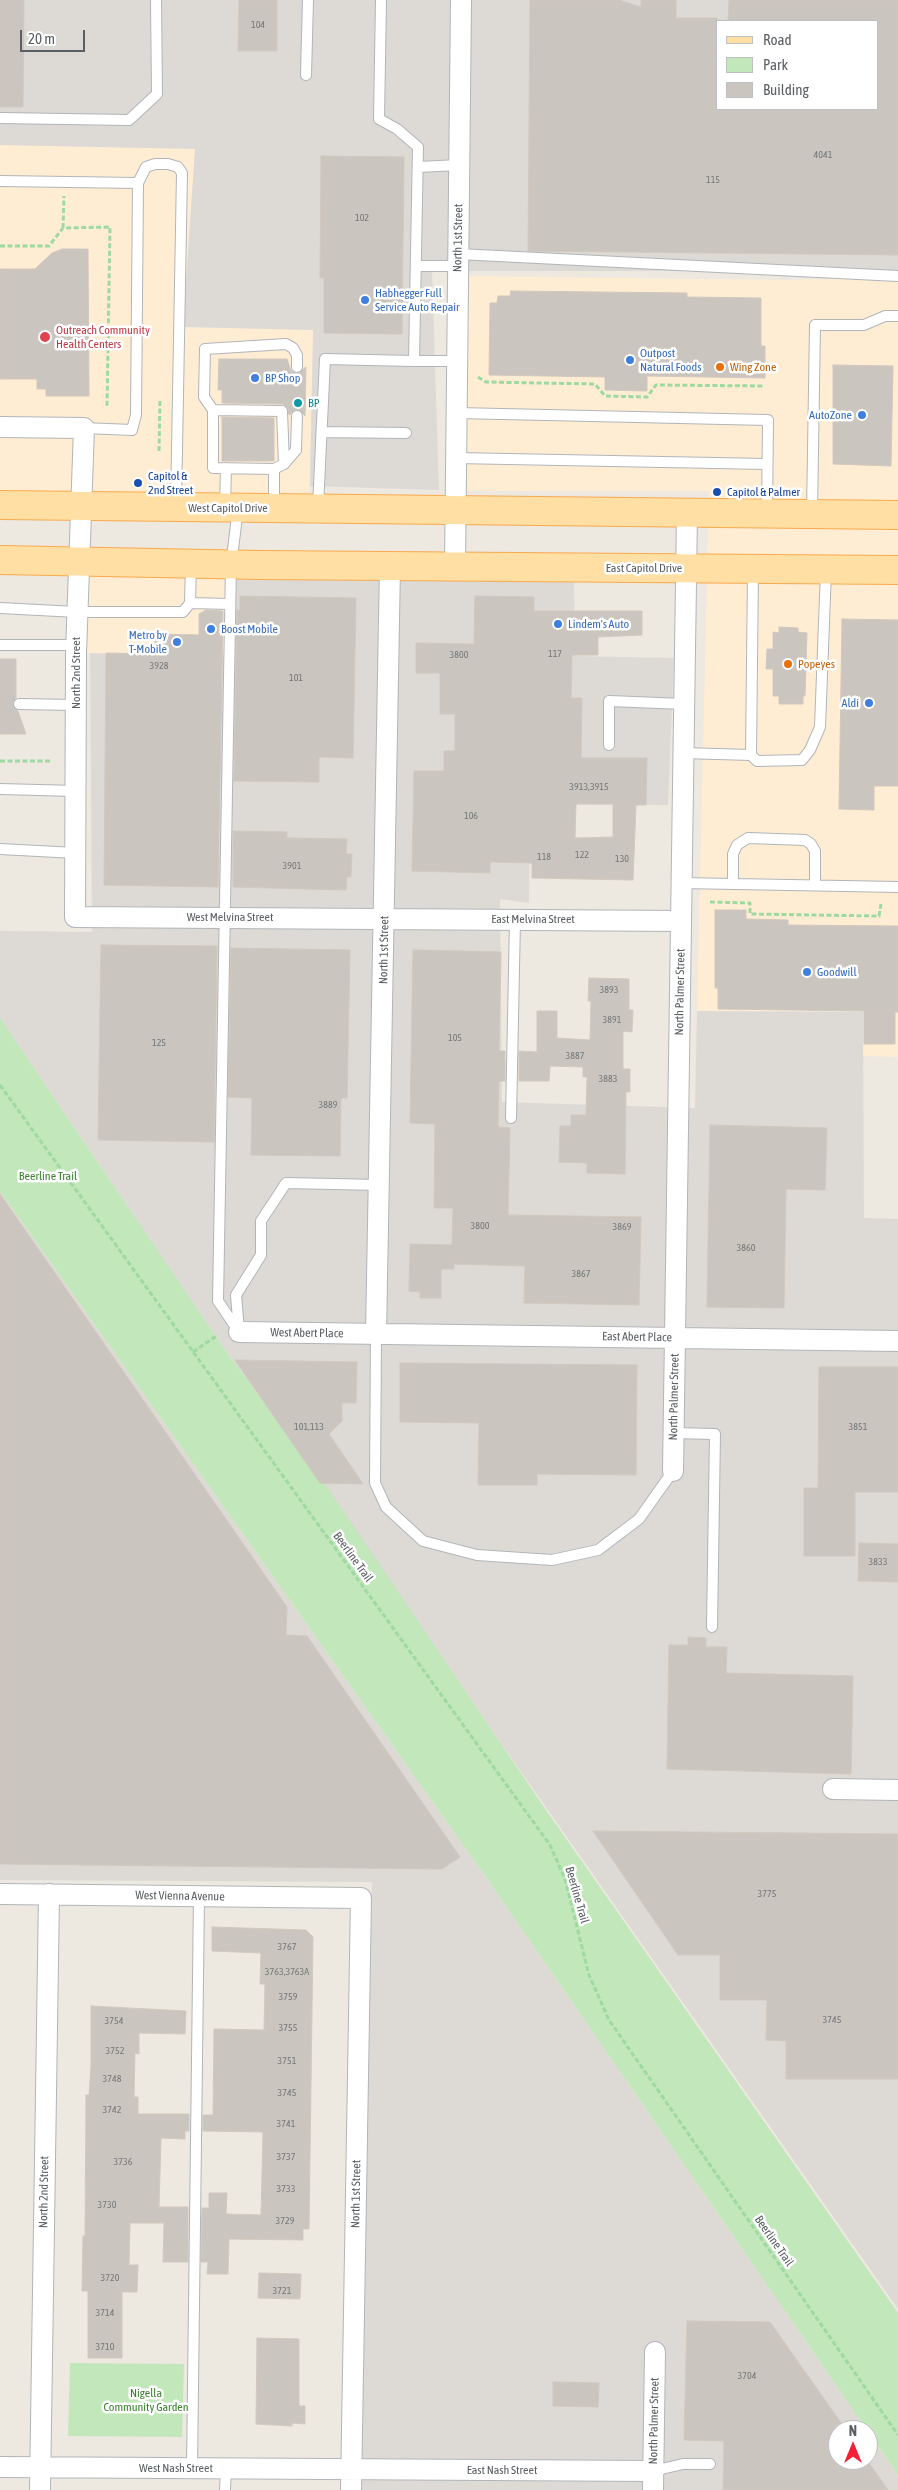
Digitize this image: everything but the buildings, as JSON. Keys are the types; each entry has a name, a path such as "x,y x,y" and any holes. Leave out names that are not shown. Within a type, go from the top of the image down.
{"main road":[{"name":"West Capitol Drive","path":"0,506 455,510"},
{"path":"455,510 898,515"},
{"path":"0,560 390,566"},
{"name":"East Capitol Drive","path":"390,566 898,570"}],"street":[{"name":"North 1st Street","path":"455,567 461,0"},
{"path":"0,427 84,428"},
{"name":"North 2nd Street","path":"75,917 76,645 84,428"},
{"name":"North Palmer Street","path":"673,1471 686,513"},
{"name":"North 1st Street","path":"376,1334 390,566"},
{"name":"West Melvina Street","path":"75,917 384,918"},
{"name":"East Melvina Street","path":"384,918 681,921"},
{"name":"West Abert Place","path":"239,1332 376,1334"},
{"name":"East Abert Place","path":"376,1334 898,1341"},
{"path":"833,1789 898,1790"},
{"name":"West Vienna Avenue","path":"0,1894 361,1898"},
{"name":"North 2nd Street","path":"40,2490 48,1894"},
{"name":"North 1st Street","path":"351,2490 361,1898"},
{"name":"North Palmer Street","path":"653,2481 655,2352"},
{"name":"West Nash Street","path":"0,2467 352,2469"},
{"name":"East Nash Street","path":"352,2469 653,2481"}],"lane":[{"path":"0,118 129,120 157,94 156,0"},
{"path":"306,75 308,0"},
{"path":"381,0 379,119 397,129 418,147 414,361"},
{"path":"84,428 132,430 136,416 138,183 146,167 155,164 168,164 178,168 182,173 176,507"},
{"path":"418,167 459,165"},
{"path":"0,181 138,183"},
{"path":"416,266 458,260 898,276"},
{"path":"812,514 815,325 864,325 885,316 898,316"},
{"path":"297,367 297,355 293,348 286,344 205,349 204,397 214,410 213,468 244,465 279,466 296,450 297,416"},
{"path":"318,508 325,359 457,361"},
{"path":"214,410 243,413 282,411 279,466 274,508"},
{"path":"457,413 768,420 766,514"},
{"path":"322,432 406,433"},
{"path":"456,458 767,464"},
{"path":"226,468 232,508 218,1301 239,1332"},
{"path":"0,608 77,612 183,612 190,603 191,564"},
{"path":"751,755 753,569"},
{"path":"683,753 751,755 757,761 802,760 810,750 820,727 826,570"},
{"path":"190,603 230,604"},
{"path":"0,645 76,645"},
{"path":"609,745 609,701 684,704"},
{"path":"19,704 76,705"},
{"path":"0,789 76,791"},
{"path":"733,884 733,854 736,845 748,838 805,840 811,844 815,851 815,885"},
{"path":"0,849 76,853"},
{"path":"681,883 898,887"},
{"path":"511,1118 515,919"},
{"path":"239,1332 236,1295 261,1255 260,1221 286,1183 380,1185"},
{"path":"376,1334 375,1483 386,1507 423,1541 477,1555 552,1560 598,1550 639,1519 673,1471"},
{"path":"673,1433 715,1434 712,1627"},
{"path":"192,2468 199,1896"},
{"path":"653,2481 683,2464 710,2464"},
{"path":"226,2468 226,2490"}],"path":[{"path":"0,246 49,246 63,228 64,182"},
{"path":"63,228 110,227 107,408"},
{"path":"457,361 486,382 595,384 605,396 647,397 656,385 766,386"},
{"path":"0,761 50,761"},
{"path":"710,902 750,903 750,914 878,916 879,904 889,904"},
{"name":"Beerline Trail","path":"0,1085 550,1845 565,1879 589,1975 610,2020 898,2434"},
{"path":"193,1352 220,1334 239,1332"}],"shaded area":[{"path":"0,0 898,0 898,271 432,271 439,490 310,486 313,330 183,327 195,149 0,145"},
{"path":"0,145 195,149 183,327 313,330 309,508 0,505"},
{"path":"464,276 787,280 898,277 898,1057 863,1056 864,1011 697,1011 709,491 464,491"},
{"path":"78,561 231,565 229,655 76,653"},
{"path":"574,576 575,656 674,658 668,805 530,804 529,903 500,899 502,1102 695,1108 697,1011 863,1012 864,1218 898,1219 898,2309 228,1354 0,1018 0,931 92,932 90,653 234,657 236,577"},
{"path":"0,1191 488,1880 860,2420 828,2420 828,2470 878,2470 878,2446 898,2475 898,2490 360,2490 372,1882 0,1880"}],"green space":[{"name":"Beerline Trail","path":"0,1018 228,1354 323,1481 546,1810 898,2313 898,2475 878,2446 878,2420 860,2420 488,1880 0,1191"},
{"name":"Nigella Community Garden","path":"70,2363 184,2364 182,2437 68,2436"}],"place":[{"name":"Habhegger Full Service Auto Repair","path":"365,300"},
{"name":"Outreach Community Health Centers","path":"45,337"},
{"name":"Outpost Natural Foods","path":"630,360"},
{"name":"Wing Zone","path":"720,367"},
{"name":"BP Shop","path":"255,378"},
{"name":"BP","path":"298,403"},
{"name":"AutoZone","path":"862,415"},
{"name":"Capitol & 2nd Street","path":"138,483"},
{"name":"Capitol & Palmer","path":"717,492"},
{"name":"Lindem's Auto","path":"558,624"},
{"name":"Boost Mobile","path":"211,629"},
{"name":"Metro by T-Mobile","path":"177,642"},
{"name":"Popeyes","path":"788,664"},
{"name":"Aldi","path":"869,703"},
{"name":"Goodwill","path":"807,972"}]}
